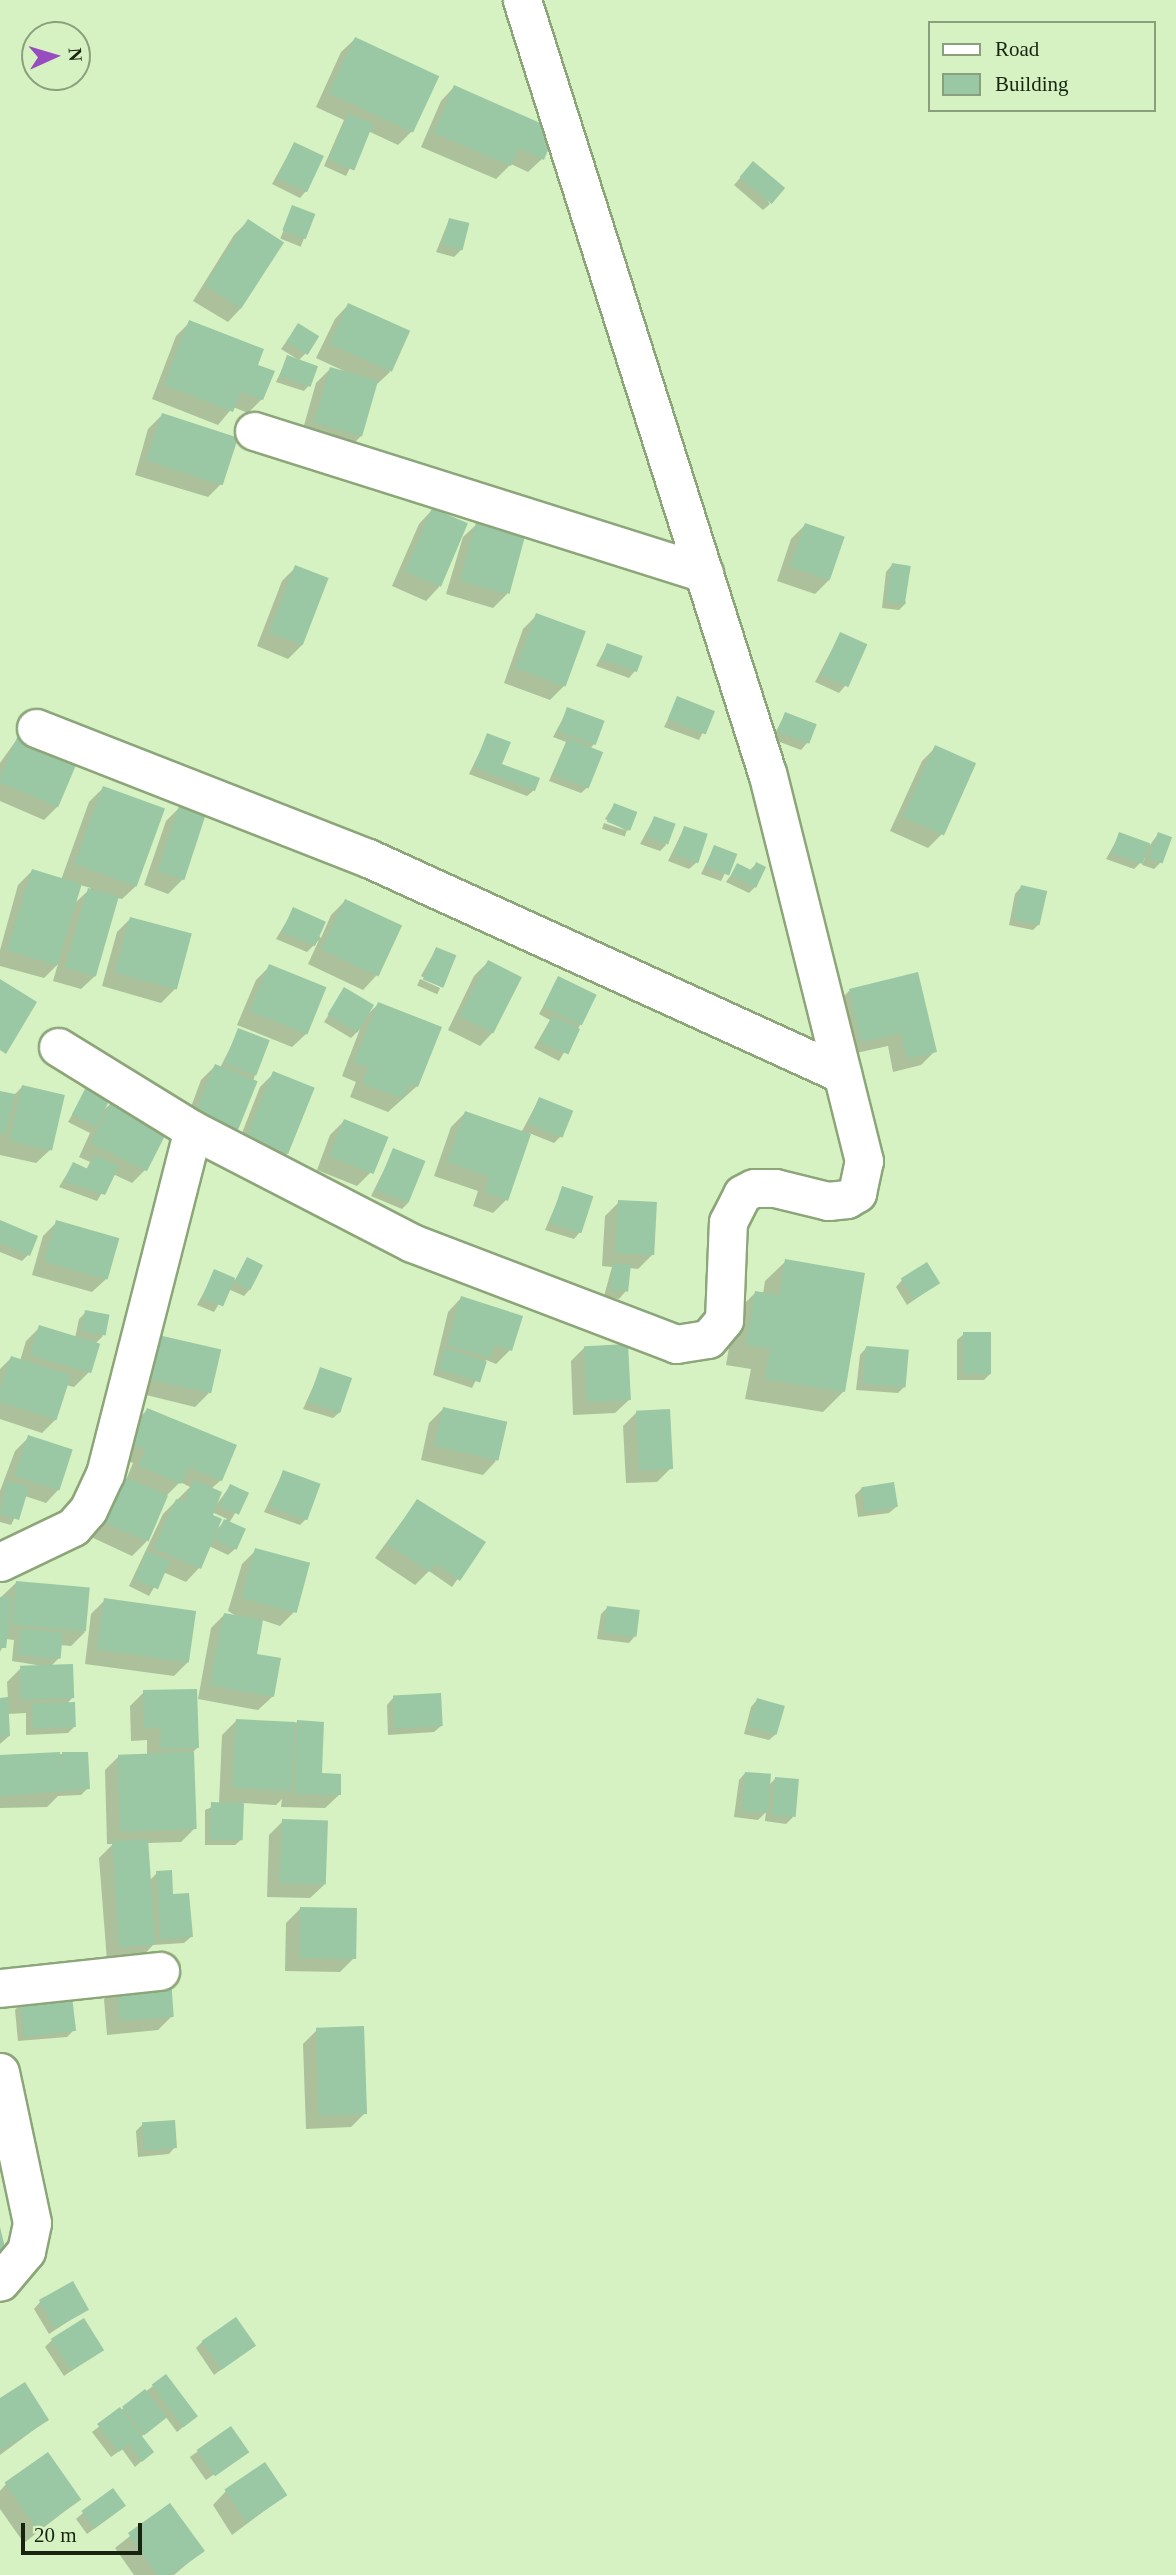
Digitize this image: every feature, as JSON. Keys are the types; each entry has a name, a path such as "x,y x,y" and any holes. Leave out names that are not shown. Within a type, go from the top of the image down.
{"street":[{"path":"58,1048 193,1130 412,1243 676,1344 693,1345 719,1331 724,1320 728,1222 742,1194 754,1188 775,1188 828,1201 846,1199 857,1193 864,1161 767,773 522,0"},
{"path":"254,431 704,573"},
{"path":"36,728 368,858 842,1074"},
{"path":"0,1562 73,1527 88,1510 105,1474 193,1130"},
{"path":"0,1987 160,1971"},
{"path":"0,2072 32,2223 26,2251 0,2282"}],"building":[{"path":"355,37 439,76 413,132 329,93"},
{"path":"454,85 556,130 544,160 519,148 511,166 434,133"},
{"path":"348,114 373,124 354,170 329,160"},
{"path":"294,142 324,156 307,192 277,178"},
{"path":"753,161 785,188 772,204 740,177"},
{"path":"292,205 315,214 306,239 282,230"},
{"path":"449,218 469,223 463,250 442,245"},
{"path":"248,219 284,242 241,309 205,285"},
{"path":"348,303 410,331 392,372 330,344"},
{"path":"189,320 264,349 258,365 275,371 263,400 241,392 233,412 164,385"},
{"path":"298,323 319,336 308,355 286,342"},
{"path":"287,355 318,366 310,387 279,376"},
{"path":"330,367 378,381 362,437 314,423"},
{"path":"162,413 238,438 223,485 147,461"},
{"path":"432,508 468,523 441,587 405,572"},
{"path":"476,522 525,535 509,594 460,581"},
{"path":"805,523 845,537 830,580 790,566"},
{"path":"892,563 911,566 905,604 886,602"},
{"path":"295,565 329,578 303,645 269,632"},
{"path":"536,613 586,631 566,687 516,668"},
{"path":"840,632 867,644 848,687 821,675"},
{"path":"607,643 643,656 637,672 601,659"},
{"path":"677,696 715,711 706,735 668,719"},
{"path":"567,707 605,721 596,745 558,731"},
{"path":"785,712 817,724 809,744 777,732"},
{"path":"19,733 79,758 58,807 0,783"},
{"path":"487,733 511,742 502,764 540,778 535,791 474,767"},
{"path":"568,738 603,752 589,788 553,774"},
{"path":"935,745 976,763 944,835 903,817"},
{"path":"103,786 165,809 137,887 75,864"},
{"path":"614,803 637,812 630,831 607,822"},
{"path":"179,806 206,815 184,880 158,872"},
{"path":"654,816 676,824 668,845 646,837"},
{"path":"684,826 708,834 698,863 674,855"},
{"path":"1119,832 1150,843 1142,864 1111,853"},
{"path":"1158,832 1172,837 1163,863 1148,858"},
{"path":"714,845 737,854 729,875 706,866"},
{"path":"756,862 766,867 756,888 731,875 737,863 753,871"},
{"path":"32,869 82,884 57,965 7,950"},
{"path":"1021,885 1047,891 1039,925 1013,919"},
{"path":"88,888 119,897 96,977 65,968"},
{"path":"345,899 402,926 378,976 321,950"},
{"path":"293,907 326,922 315,946 282,932"},
{"path":"130,917 192,934 177,990 115,973"},
{"path":"436,947 456,955 443,988 423,979"},
{"path":"488,960 522,977 493,1033 459,1016"},
{"path":"269,964 326,987 307,1035 250,1011"},
{"path":"918,972 937,1052 907,1059 901,1033 861,1042 849,989"},
{"path":"558,976 597,995 582,1025 543,1007"},
{"path":"0,979 37,1002 6,1054 0,1050"},
{"path":"344,987 374,1005 358,1032 328,1014"},
{"path":"378,1002 442,1027 418,1087 409,1084 403,1099 362,1083 369,1068 354,1062"},
{"path":"552,1016 580,1029 568,1054 540,1041"},
{"path":"238,1028 270,1040 256,1076 224,1063"},
{"path":"215,1064 258,1081 238,1129 196,1112"},
{"path":"273,1071 315,1088 288,1154 246,1137"},
{"path":"22,1085 65,1095 52,1150 9,1141"},
{"path":"86,1087 110,1099 96,1127 72,1115"},
{"path":"0,1091 15,1094 6,1134 0,1133"},
{"path":"539,1097 573,1111 562,1138 528,1124"},
{"path":"113,1099 169,1128 147,1171 91,1143"},
{"path":"465,1111 531,1134 508,1201 485,1192 490,1177 447,1162"},
{"path":"344,1119 389,1137 374,1174 329,1156"},
{"path":"393,1148 425,1161 409,1203 376,1190"},
{"path":"95,1155 119,1166 105,1195 64,1181 73,1162 88,1169"},
{"path":"562,1186 593,1196 581,1233 550,1223"},
{"path":"618,1200 657,1202 654,1255 615,1253"},
{"path":"0,1220 38,1236 30,1256 0,1243"},
{"path":"56,1220 119,1238 108,1280 44,1261"},
{"path":"247,1257 263,1265 250,1290 234,1282"},
{"path":"785,1259 865,1273 845,1392 765,1379 770,1349 746,1345 755,1291 779,1295"},
{"path":"927,1262 940,1283 914,1300 901,1278"},
{"path":"613,1263 631,1265 628,1292 610,1290"},
{"path":"214,1269 235,1278 223,1307 202,1298"},
{"path":"461,1296 523,1316 512,1351 495,1345 490,1358 447,1345"},
{"path":"85,1310 110,1315 106,1335 81,1331"},
{"path":"39,1325 100,1344 91,1373 30,1355"},
{"path":"963,1332 991,1332 991,1374 963,1374"},
{"path":"154,1334 221,1350 211,1393 144,1378"},
{"path":"628,1344 631,1400 587,1402 584,1346"},
{"path":"866,1346 909,1350 906,1388 863,1384"},
{"path":"445,1348 487,1362 480,1383 438,1369"},
{"path":"11,1356 71,1375 56,1420 0,1402 0,1390"},
{"path":"320,1367 352,1378 340,1413 308,1402"},
{"path":"443,1407 507,1422 498,1461 434,1446"},
{"path":"147,1408 237,1445 222,1481 188,1467 181,1484 139,1466 146,1449 132,1444"},
{"path":"670,1409 673,1469 639,1471 636,1411"},
{"path":"28,1435 73,1450 59,1490 15,1476"},
{"path":"283,1470 321,1484 307,1520 270,1507"},
{"path":"122,1476 168,1496 148,1542 102,1522"},
{"path":"194,1480 222,1492 213,1515 222,1519 201,1569 154,1548 176,1499 184,1502"},
{"path":"7,1481 29,1487 19,1520 0,1514"},
{"path":"894,1482 898,1507 865,1512 861,1487"},
{"path":"230,1484 249,1493 239,1515 220,1506"},
{"path":"417,1499 486,1542 460,1581 436,1564 430,1572 387,1544"},
{"path":"224,1519 246,1529 237,1550 215,1540"},
{"path":"255,1548 310,1563 297,1613 242,1598"},
{"path":"147,1551 170,1561 158,1589 135,1580"},
{"path":"16,1581 90,1587 86,1631 12,1625"},
{"path":"0,1597 12,1598 6,1648 0,1648"},
{"path":"104,1598 196,1611 189,1662 97,1649"},
{"path":"607,1606 640,1610 636,1637 604,1633"},
{"path":"224,1613 263,1620 257,1654 281,1658 274,1697 210,1685"},
{"path":"20,1629 63,1633 61,1659 18,1655"},
{"path":"73,1664 74,1698 21,1700 20,1666"},
{"path":"197,1689 199,1748 161,1749 160,1727 144,1728 143,1690"},
{"path":"441,1693 443,1726 395,1728 393,1696"},
{"path":"8,1697 10,1736 0,1737 0,1698"},
{"path":"757,1698 785,1706 777,1735 749,1727"},
{"path":"75,1702 76,1727 33,1728 32,1704"},
{"path":"236,1719 295,1722 291,1791 232,1788"},
{"path":"297,1720 324,1722 322,1773 341,1774 341,1795 294,1794"},
{"path":"60,1752 62,1775 62,1752 88,1752 90,1789 0,1796 0,1755"},
{"path":"194,1752 197,1829 121,1832 118,1755"},
{"path":"745,1772 771,1774 768,1813 742,1811"},
{"path":"775,1777 799,1779 796,1817 772,1815"},
{"path":"211,1802 244,1803 243,1840 210,1839"},
{"path":"282,1819 328,1821 326,1885 280,1883"},
{"path":"148,1839 155,1945 119,1947 112,1842"},
{"path":"172,1870 173,1894 189,1893 193,1937 161,1939 156,1871"},
{"path":"300,1907 357,1908 356,1959 299,1958"},
{"path":"171,1978 174,2017 120,2021 117,1982"},
{"path":"72,1997 76,2031 25,2037 20,2003"},
{"path":"364,2026 367,2114 319,2116 316,2028"},
{"path":"175,2120 177,2148 144,2150 142,2122"},
{"path":"0,2227 7,2256 0,2257"},
{"path":"73,2281 89,2310 55,2329 39,2300"},
{"path":"236,2317 256,2346 222,2370 202,2341"},
{"path":"84,2318 104,2350 71,2371 51,2339"},
{"path":"166,2374 198,2416 184,2427 152,2385"},
{"path":"25,2382 49,2420 0,2451 0,2398"},
{"path":"145,2389 167,2417 144,2435 122,2407"},
{"path":"120,2407 154,2452 142,2462 129,2444 119,2452 97,2424"},
{"path":"231,2426 249,2452 215,2476 197,2450"},
{"path":"48,2452 81,2500 38,2530 5,2482"},
{"path":"265,2462 287,2495 247,2523 224,2489"},
{"path":"113,2488 126,2506 94,2529 81,2511"},
{"path":"170,2503 205,2551 171,2575 157,2575 128,2533"}]}
